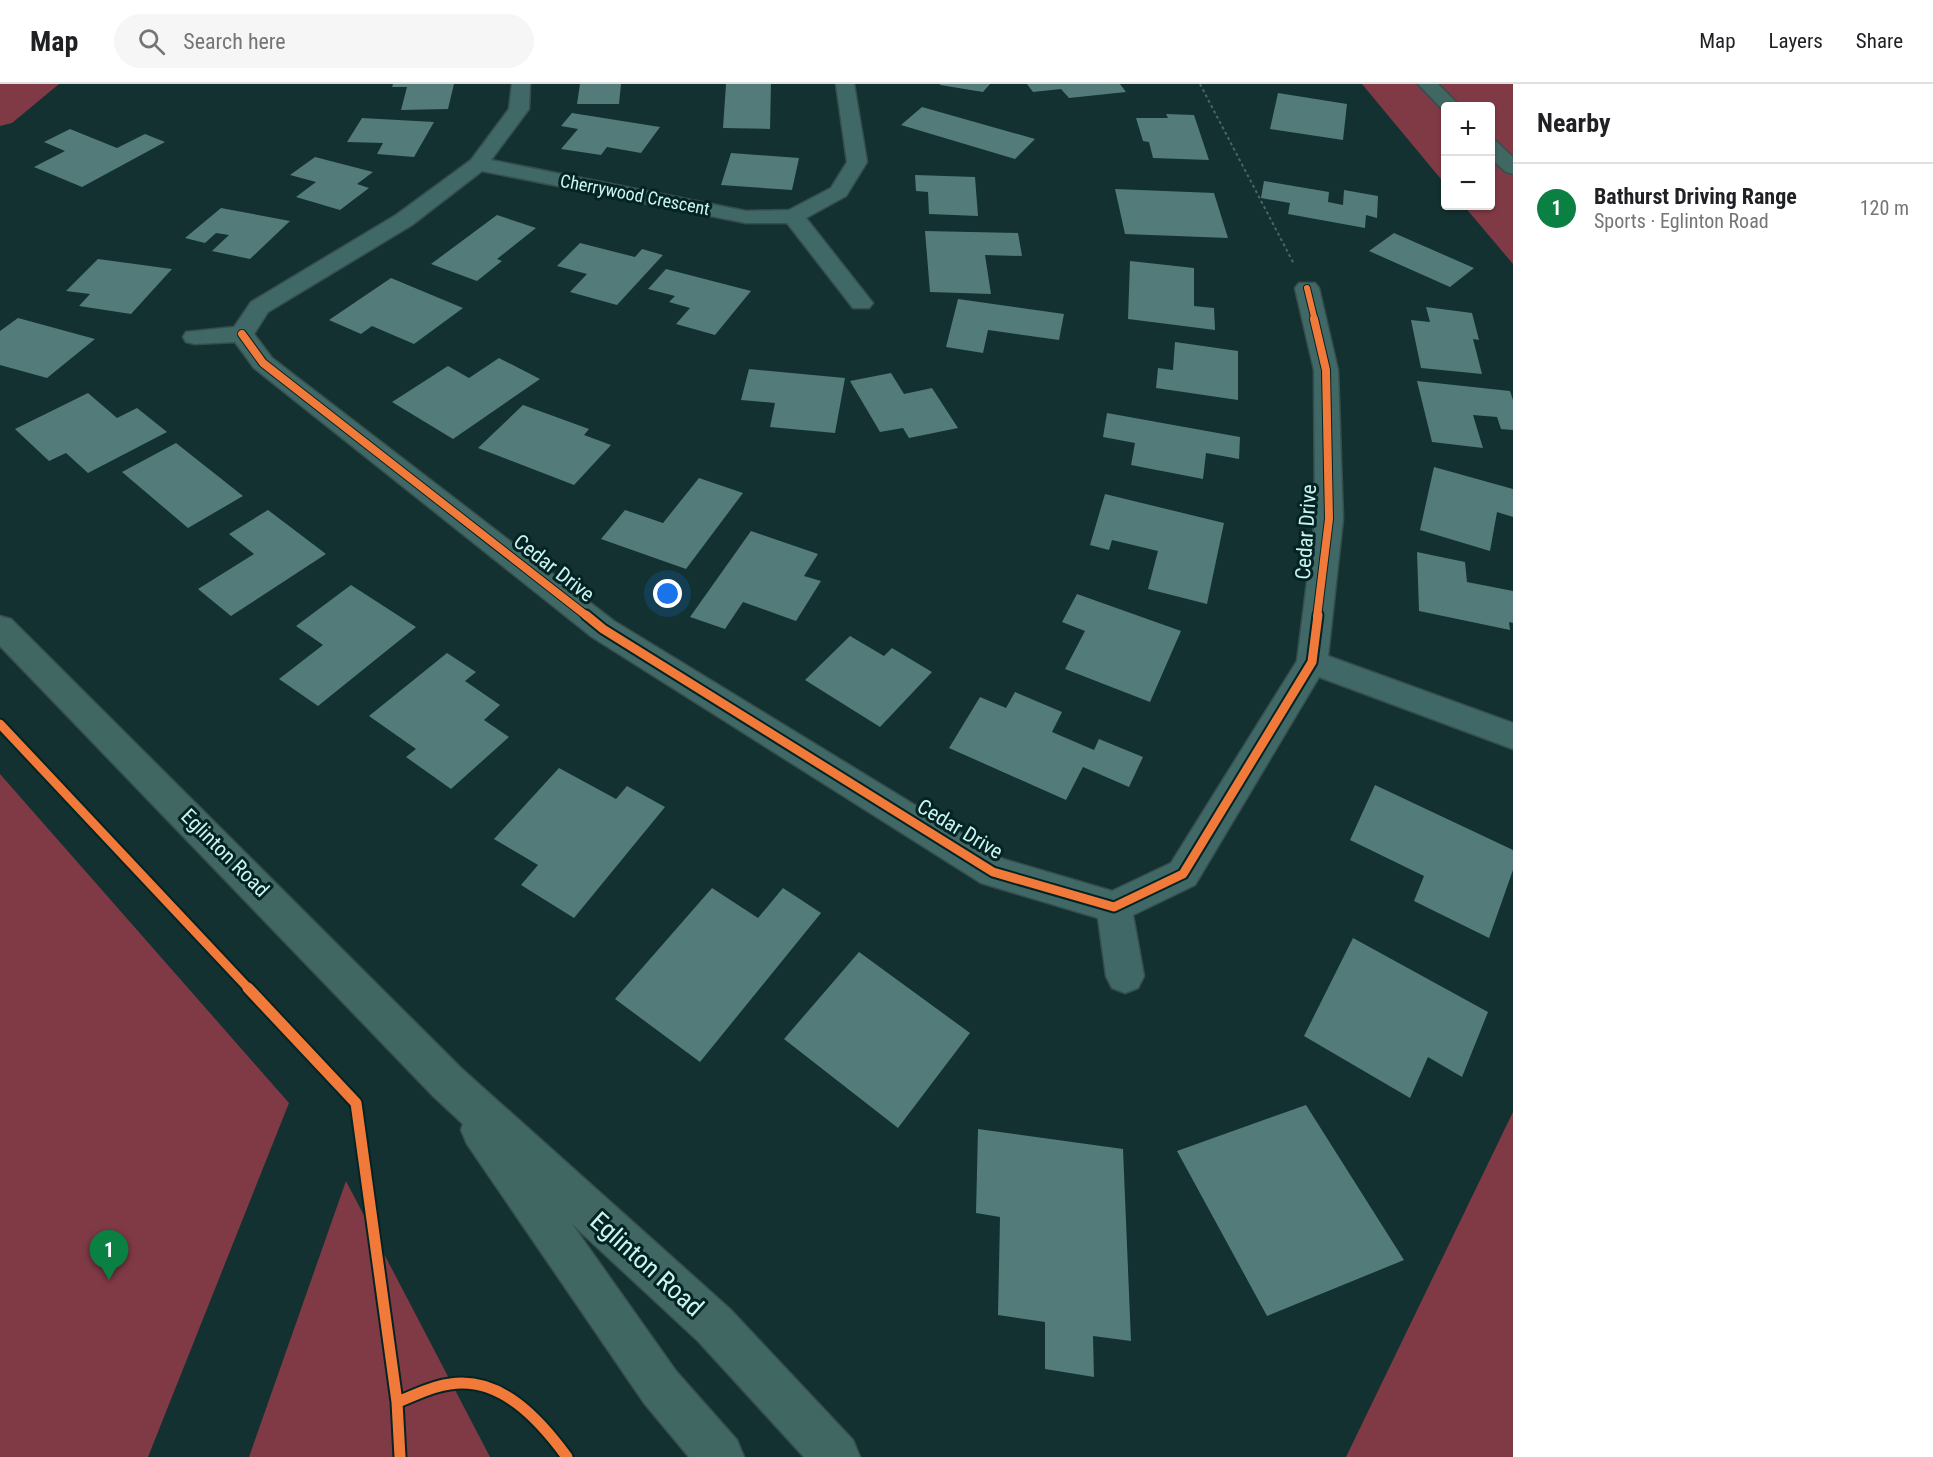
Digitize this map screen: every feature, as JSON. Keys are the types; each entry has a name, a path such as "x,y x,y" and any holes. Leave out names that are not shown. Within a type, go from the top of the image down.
{"main road":[{"path":"1427,84 1446,102"},
{"path":"1495,150 1513,168"},
{"name":"Eglinton Road","path":"0,627 447,1082 714,1325 836,1457"},
{"name":"Eglinton Road","path":"447,1082 660,1387 720,1457"}],"street":[{"path":"195,337 242,334 259,307 404,220 478,164 519,109 521,84"},
{"name":"Cherrywood Crescent","path":"478,164 746,217 793,216 839,192 857,162 845,84"},
{"path":"793,216 861,303"},
{"name":"Cedar Drive","path":"242,334 263,363 603,629 993,872 1114,907 1183,874 1312,662 1328,507 1326,370 1307,288"},
{"path":"1312,662 1513,736"},
{"path":"1114,907 1125,976"}],"path":[{"path":"1200,84 1307,288"}],"shaded area":[{"path":"0,84 59,84 12,123 0,126"},
{"path":"1362,84 1513,84 1513,264 1467,210 1495,210 1495,102 1441,102 1441,179"},
{"path":"0,774 289,1103 148,1457 0,1457"},
{"path":"1513,1112 1513,1457 1346,1457"},
{"path":"346,1181 490,1457 249,1457"}],"building":[{"path":"393,84 454,84 448,109 401,110 407,87 392,87"},
{"path":"580,84 621,84 619,104 577,104"},
{"path":"726,84 771,84 770,129 723,128"},
{"path":"940,84 990,84 983,92 940,85"},
{"path":"1027,84 1120,84 1126,92 1069,98 1061,89 1033,92"},
{"path":"1278,93 1347,104 1343,140 1270,129"},
{"path":"922,107 1035,139 1015,159 901,125"},
{"path":"572,113 660,127 641,153 607,147 601,155 561,149 578,129 561,126"},
{"path":"1166,114 1194,115 1209,160 1153,158 1149,142 1143,141 1136,118 1168,118"},
{"path":"362,118 434,122 414,157 377,154 383,143 347,142"},
{"path":"70,129 117,148 145,134 165,142 82,187 34,167 65,151 44,142"},
{"path":"731,153 799,158 792,190 721,185"},
{"path":"315,157 373,172 357,184 369,188 340,210 296,197 316,182 290,175"},
{"path":"915,175 975,177 978,216 929,214 928,192 916,191"},
{"path":"1264,181 1329,192 1328,202 1343,205 1344,190 1378,196 1377,218 1366,215 1365,228 1288,214 1290,203 1261,198"},
{"path":"1115,189 1214,193 1228,238 1125,234"},
{"path":"221,208 290,221 250,259 212,251 229,235 216,233 205,243 185,238"},
{"path":"497,215 536,228 497,259 502,261 477,281 431,264"},
{"path":"925,231 1018,233 1022,256 985,255 991,294 930,292"},
{"path":"1394,233 1474,268 1450,287 1369,251"},
{"path":"580,243 635,257 642,249 663,255 617,305 570,292 587,274 557,266"},
{"path":"98,259 172,269 131,314 79,306 90,294 66,291"},
{"path":"1130,261 1194,268 1194,306 1214,308 1215,330 1128,319"},
{"path":"666,269 751,291 715,335 676,324 690,308 669,302 675,296 648,289"},
{"path":"391,278 463,308 414,344 372,326 361,334 329,320"},
{"path":"958,299 1064,314 1059,340 988,330 983,353 946,347"},
{"path":"1426,307 1472,313 1479,340 1473,339 1482,374 1421,368 1411,320 1430,322"},
{"path":"18,318 95,339 47,378 0,365 0,331"},
{"path":"1175,342 1238,351 1238,400 1156,388 1158,368 1173,370"},
{"path":"499,358 540,379 453,439 392,402 448,366 469,378"},
{"path":"749,369 845,378 835,433 770,427 775,403 741,400"},
{"path":"891,373 904,394 932,388 958,428 909,438 903,428 880,432 850,381"},
{"path":"1417,381 1510,391 1513,400 1513,430 1501,429 1497,417 1473,415 1483,448 1432,442"},
{"path":"88,393 117,418 137,408 167,432 88,473 66,453 49,461 15,429"},
{"path":"523,405 589,429 584,435 611,445 574,485 478,448"},
{"path":"1107,413 1240,437 1239,459 1206,453 1203,479 1131,465 1135,443 1103,437"},
{"path":"176,443 243,496 188,528 122,472"},
{"path":"1434,467 1513,489 1513,517 1497,512 1490,551 1420,530"},
{"path":"699,478 743,493 686,569 601,539 625,510 663,523"},
{"path":"1105,494 1224,523 1207,604 1148,589 1158,551 1112,540 1109,550 1090,545"},
{"path":"268,510 326,554 231,616 198,589 254,554 229,534"},
{"path":"751,531 818,554 804,576 821,581 796,621 743,602 725,629 690,617"},
{"path":"1417,552 1465,562 1467,582 1513,591 1513,623 1509,622 1510,630 1419,611"},
{"path":"351,585 416,627 318,706 279,679 323,645 296,626"},
{"path":"1077,594 1181,631 1150,702 1065,669 1085,631 1062,622"},
{"path":"850,636 884,656 892,648 932,672 880,727 805,680"},
{"path":"447,653 476,672 465,681 500,705 484,720 509,737 451,789 406,757 416,749 369,716"},
{"path":"1015,692 1062,712 1052,732 1094,750 1099,739 1143,757 1129,787 1083,767 1066,800 949,748 980,697 1006,708"},
{"path":"559,768 616,799 627,786 665,807 574,918 521,885 538,865 494,839"},
{"path":"1375,785 1513,850 1513,870 1489,938 1414,901 1424,876 1350,840"},
{"path":"712,888 758,918 783,888 821,913 700,1062 615,999"},
{"path":"1353,938 1488,1012 1462,1077 1428,1057 1410,1098 1304,1036"},
{"path":"859,952 970,1033 898,1128 784,1039"},
{"path":"1306,1105 1404,1260 1267,1316 1177,1151"},
{"path":"978,1129 1123,1149 1131,1341 1093,1336 1094,1377 1045,1369 1045,1322 998,1315 1000,1217 976,1213"}],"cycle path":[{"path":"242,334 263,363 603,629 993,872 1114,907 1183,874 1312,662 1329,519 1326,370 1307,288"},
{"path":"0,724 356,1103 397,1402 400,1457"},
{"path":"397,1402 448,1384 472,1383 489,1388 504,1395 533,1417 567,1457"}],"place":[{"name":"Bathurst Driving Range","path":"109,1280"}]}
